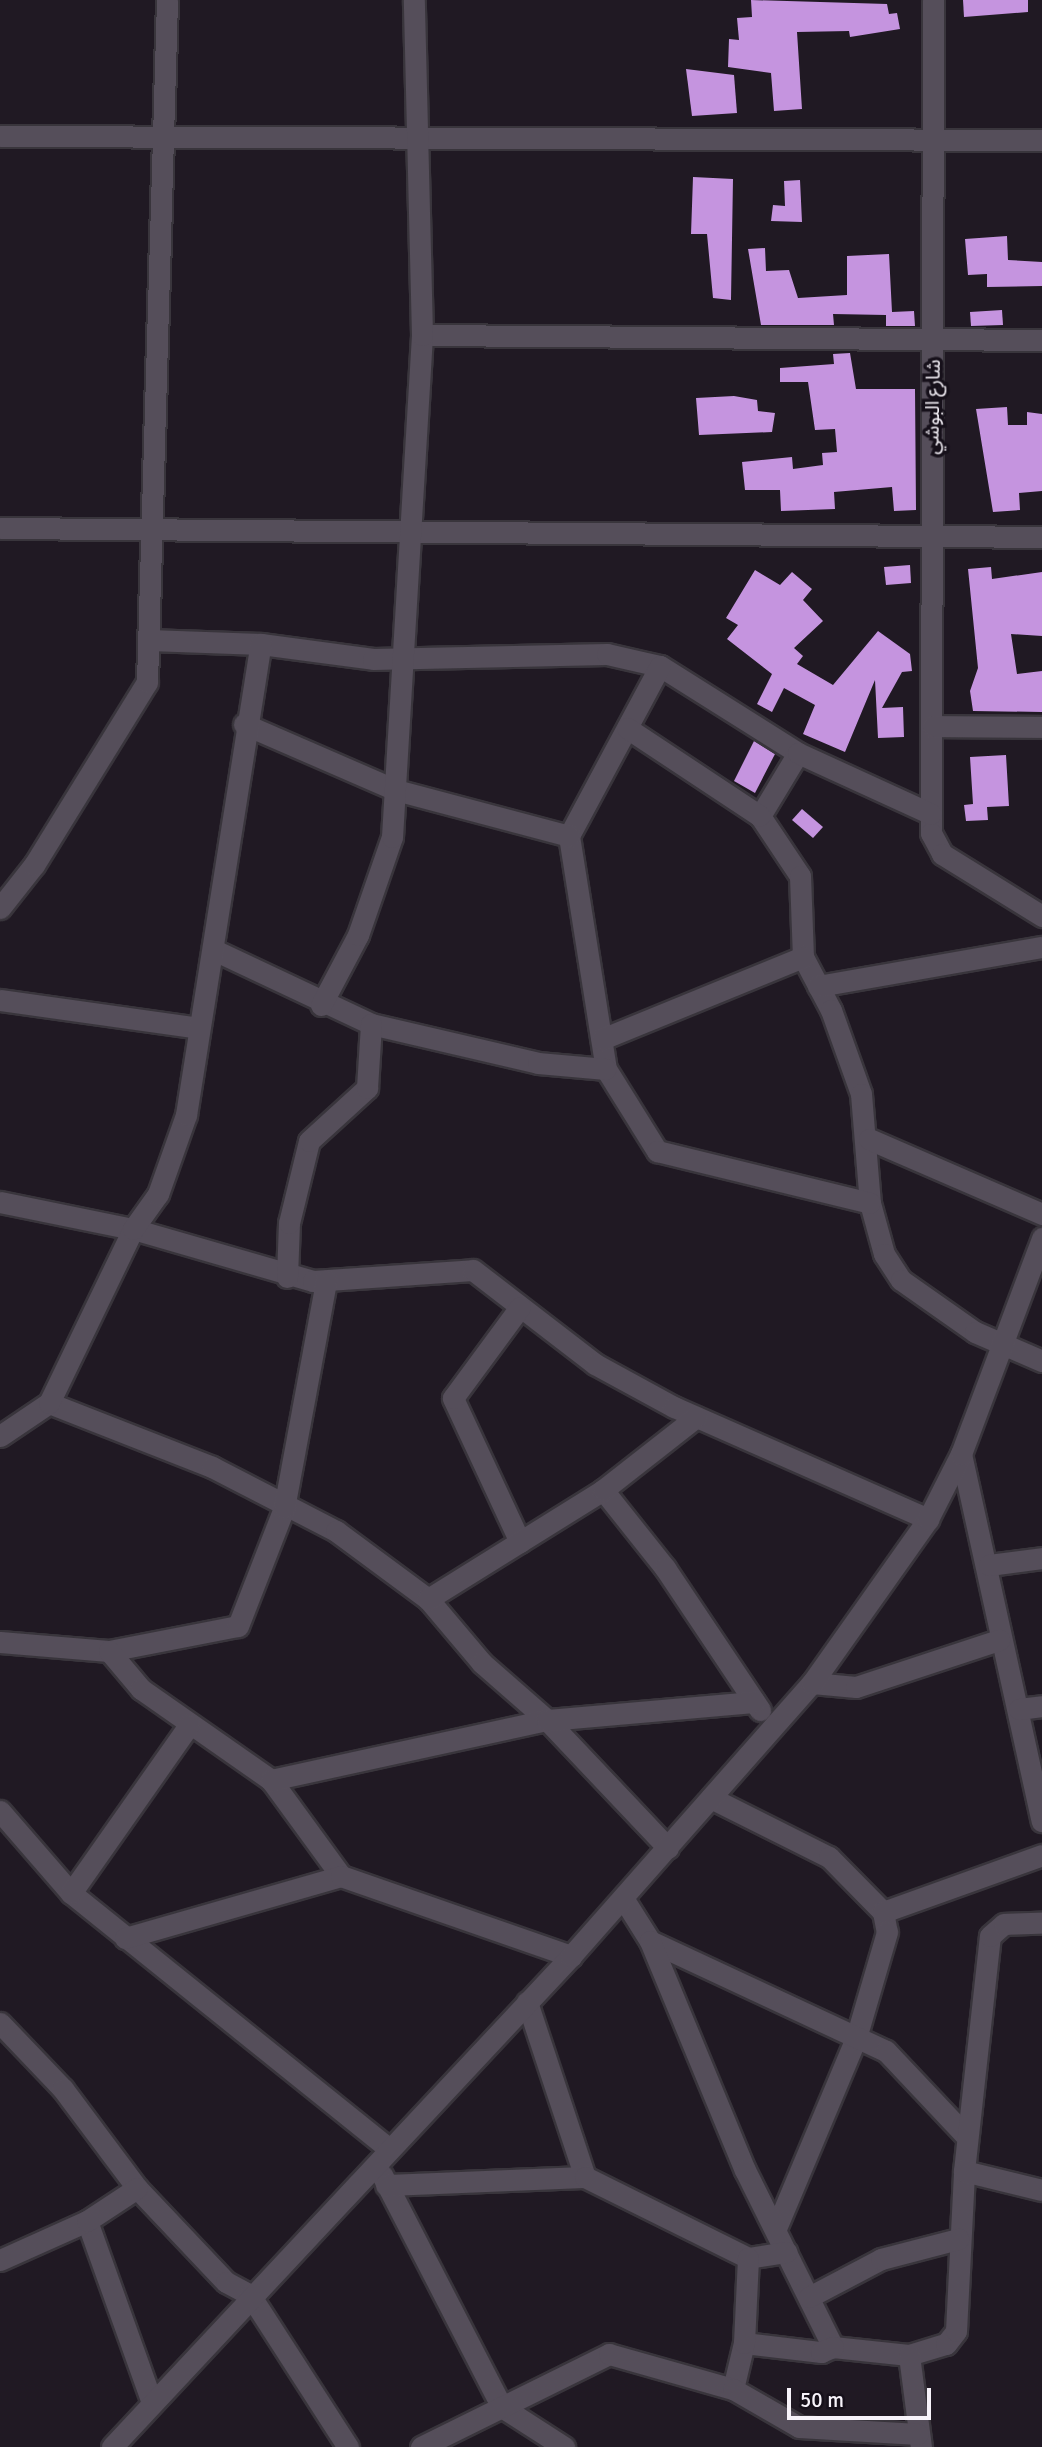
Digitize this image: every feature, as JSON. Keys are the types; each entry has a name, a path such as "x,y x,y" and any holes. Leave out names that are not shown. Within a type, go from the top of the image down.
{"street":[{"path":"0,908 144,693 155,533 167,0"},
{"path":"321,1005 378,882 392,837 414,533 422,335 414,137 414,0"},
{"name":"شارع البوشي","path":"933,0 937,139 931,833 942,854 1042,916"},
{"path":"0,136 166,132 414,137 1042,140"},
{"path":"422,335 1042,340"},
{"path":"0,528 155,533 1042,537"},
{"path":"149,640 261,643 406,659 607,654 660,666 798,753 931,814"},
{"path":"0,1436 49,1403 133,1229 158,1194 186,1115 214,950 244,724 261,643"},
{"path":"660,666 569,836 606,1069 657,1151 870,1203"},
{"path":"244,724 396,790 569,836"},
{"path":"933,726 1042,727"},
{"path":"626,728 760,816 800,876 803,957 848,1051 869,1139 870,1203 884,1254 901,1279 999,1343 1042,1361"},
{"path":"760,816 798,753"},
{"path":"818,986 1042,947"},
{"path":"214,950 321,1005 371,1024 538,1063 606,1069"},
{"path":"602,1039 803,957"},
{"path":"0,1000 199,1028"},
{"path":"288,1277 289,1223 309,1141 368,1088 371,1024"},
{"path":"869,1139 1042,1214"},
{"path":"0,1202 133,1229 288,1277 326,1281 473,1270 595,1364 696,1417 928,1519"},
{"path":"111,2447 151,2400 380,2153 571,1956 771,1727 812,1684 928,1519 961,1454 999,1343 1042,1238"},
{"path":"0,1642 109,1651 238,1626 284,1508 326,1281"},
{"path":"520,1307 453,1398 520,1542"},
{"path":"49,1403 212,1467 284,1508 336,1531 428,1599 482,1663 547,1720 668,1848"},
{"path":"428,1599 603,1490 696,1417"},
{"path":"961,1454 989,1565 999,1640 1019,1709 1042,1821"},
{"path":"603,1490 665,1568 771,1727"},
{"path":"989,1565 1042,1558"},
{"path":"812,1684 856,1688 999,1640"},
{"path":"109,1651 141,1689 271,1780 341,1876 571,1956"},
{"path":"271,1780 547,1720 754,1702"},
{"path":"1019,1709 1042,1706"},
{"path":"71,1893 189,1725"},
{"path":"711,1798 814,1847 883,1912 884,1950 856,2038 777,2227"},
{"path":"0,1811 71,1893 380,2153 386,2185 502,2407 564,2447"},
{"path":"883,1912 1042,1854"},
{"path":"125,1938 341,1876"},
{"path":"623,1898 650,1941 745,2170 777,2227 833,2347"},
{"path":"744,2343 821,2352 833,2347 909,2355 946,2344 956,2331 958,2239 990,1936 1004,1924 1042,1923"},
{"path":"650,1941 886,2050 967,2137"},
{"path":"527,2002 585,2177"},
{"path":"0,2023 63,2088 137,2188 226,2282 250,2295 348,2447"},
{"path":"964,2171 1042,2190"},
{"path":"386,2185 585,2177 748,2258 787,2252"},
{"path":"0,2260 87,2221 137,2188"},
{"path":"87,2221 151,2400"},
{"path":"809,2297 881,2259 958,2239"},
{"path":"733,2389 744,2343 748,2258"},
{"path":"421,2447 609,2354 733,2389 796,2437 920,2441 909,2355"}],"building":[{"path":"751,0 887,4 889,14 897,13 900,29 850,37 849,31 797,32 802,109 774,111 771,73 728,67 729,39 739,40 737,18 752,17"},
{"path":"963,0 1028,0 1028,12 964,17"},
{"path":"686,69 734,75 737,113 692,116"},
{"path":"693,177 733,179 731,300 713,298 707,234 691,234"},
{"path":"800,180 802,222 771,221 773,205 785,206 784,181"},
{"path":"1007,236 1008,260 1042,262 1042,286 987,287 987,274 968,275 965,239"},
{"path":"765,248 766,271 789,270 798,298 847,295 847,256 889,254 892,312 914,311 915,326 886,326 886,315 833,314 834,325 761,325 748,249"},
{"path":"1002,310 1003,325 971,326 970,312"},
{"path":"850,353 856,389 915,389 916,510 894,511 892,487 834,492 835,509 781,511 780,490 745,490 742,462 792,457 793,469 823,465 822,453 837,452 835,429 815,430 808,382 780,382 780,368 834,364 833,354"},
{"path":"734,396 757,400 758,411 775,413 772,432 699,435 696,398"},
{"path":"1007,407 1008,425 1027,425 1027,412 1042,414 1042,491 1019,493 1020,510 993,512 976,409"},
{"path":"910,565 911,583 886,585 884,567"},
{"path":"991,567 992,579 1042,572 1042,636 1011,634 1017,674 1042,671 1042,712 973,711 970,691 978,668 968,569"},
{"path":"755,570 780,585 792,572 812,589 803,600 823,621 794,648 803,656 797,664 833,685 878,631 910,654 912,671 902,672 882,708 903,707 904,737 878,738 875,680 845,752 803,734 815,705 784,688 772,712 757,704 772,674 727,639 738,625 726,618"},
{"path":"754,741 775,754 755,793 734,781"},
{"path":"1006,755 1009,806 987,807 988,820 966,821 964,805 973,804 970,757"},
{"path":"802,809 823,827 813,838 792,820"}]}
